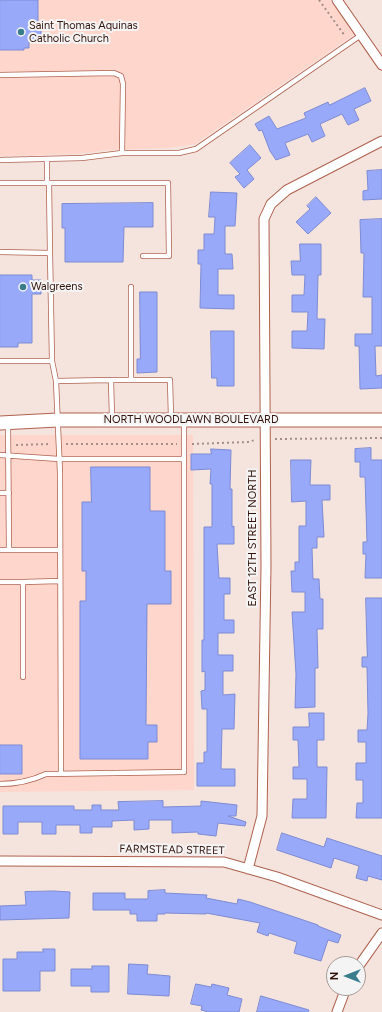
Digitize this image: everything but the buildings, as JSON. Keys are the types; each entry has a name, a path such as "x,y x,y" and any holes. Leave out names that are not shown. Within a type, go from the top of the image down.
{"main road":[{"name":"NORTH WOODLAWN BOULEVARD","path":"4,423 58,420 382,420"}],"street":[{"path":"337,0 382,65"},
{"name":"EAST 12TH STREET NORTH","path":"248,869 262,816 266,566 264,219 269,207 287,190 382,141"},
{"name":"FARMSTEAD STREET","path":"0,861 224,862 276,877 382,915"},
{"path":"365,956 382,933"},
{"path":"337,1012 343,996"}],"lane":[{"path":"0,160 82,158 122,153 179,153 196,149 361,35"},
{"path":"0,75 114,73 121,76 123,84 122,153"},
{"path":"47,159 52,361 56,381 59,459 61,774"},
{"path":"0,183 168,183 169,256 142,256"},
{"path":"0,252 50,253"},
{"path":"131,287 131,380"},
{"path":"0,361 52,361"},
{"path":"111,380 112,420"},
{"path":"0,784 15,784 33,780 46,774 184,772 184,459 170,380 56,381"},
{"path":"4,423 9,455 9,550"},
{"path":"0,455 59,459 184,459"},
{"path":"0,493 9,493"},
{"path":"0,550 60,550"},
{"path":"0,582 60,581"},
{"path":"23,582 23,677"}],"path":[{"path":"319,0 350,43"}],"shaded area":[{"path":"0,0 330,0 355,34 195,144 167,148 108,150 78,154 0,156"},
{"path":"0,435 193,435 194,790 0,792"}],"place":[{"name":"Saint Thomas Aquinas Catholic Church","path":"21,32"},
{"name":"Walgreens","path":"23,287"}]}
